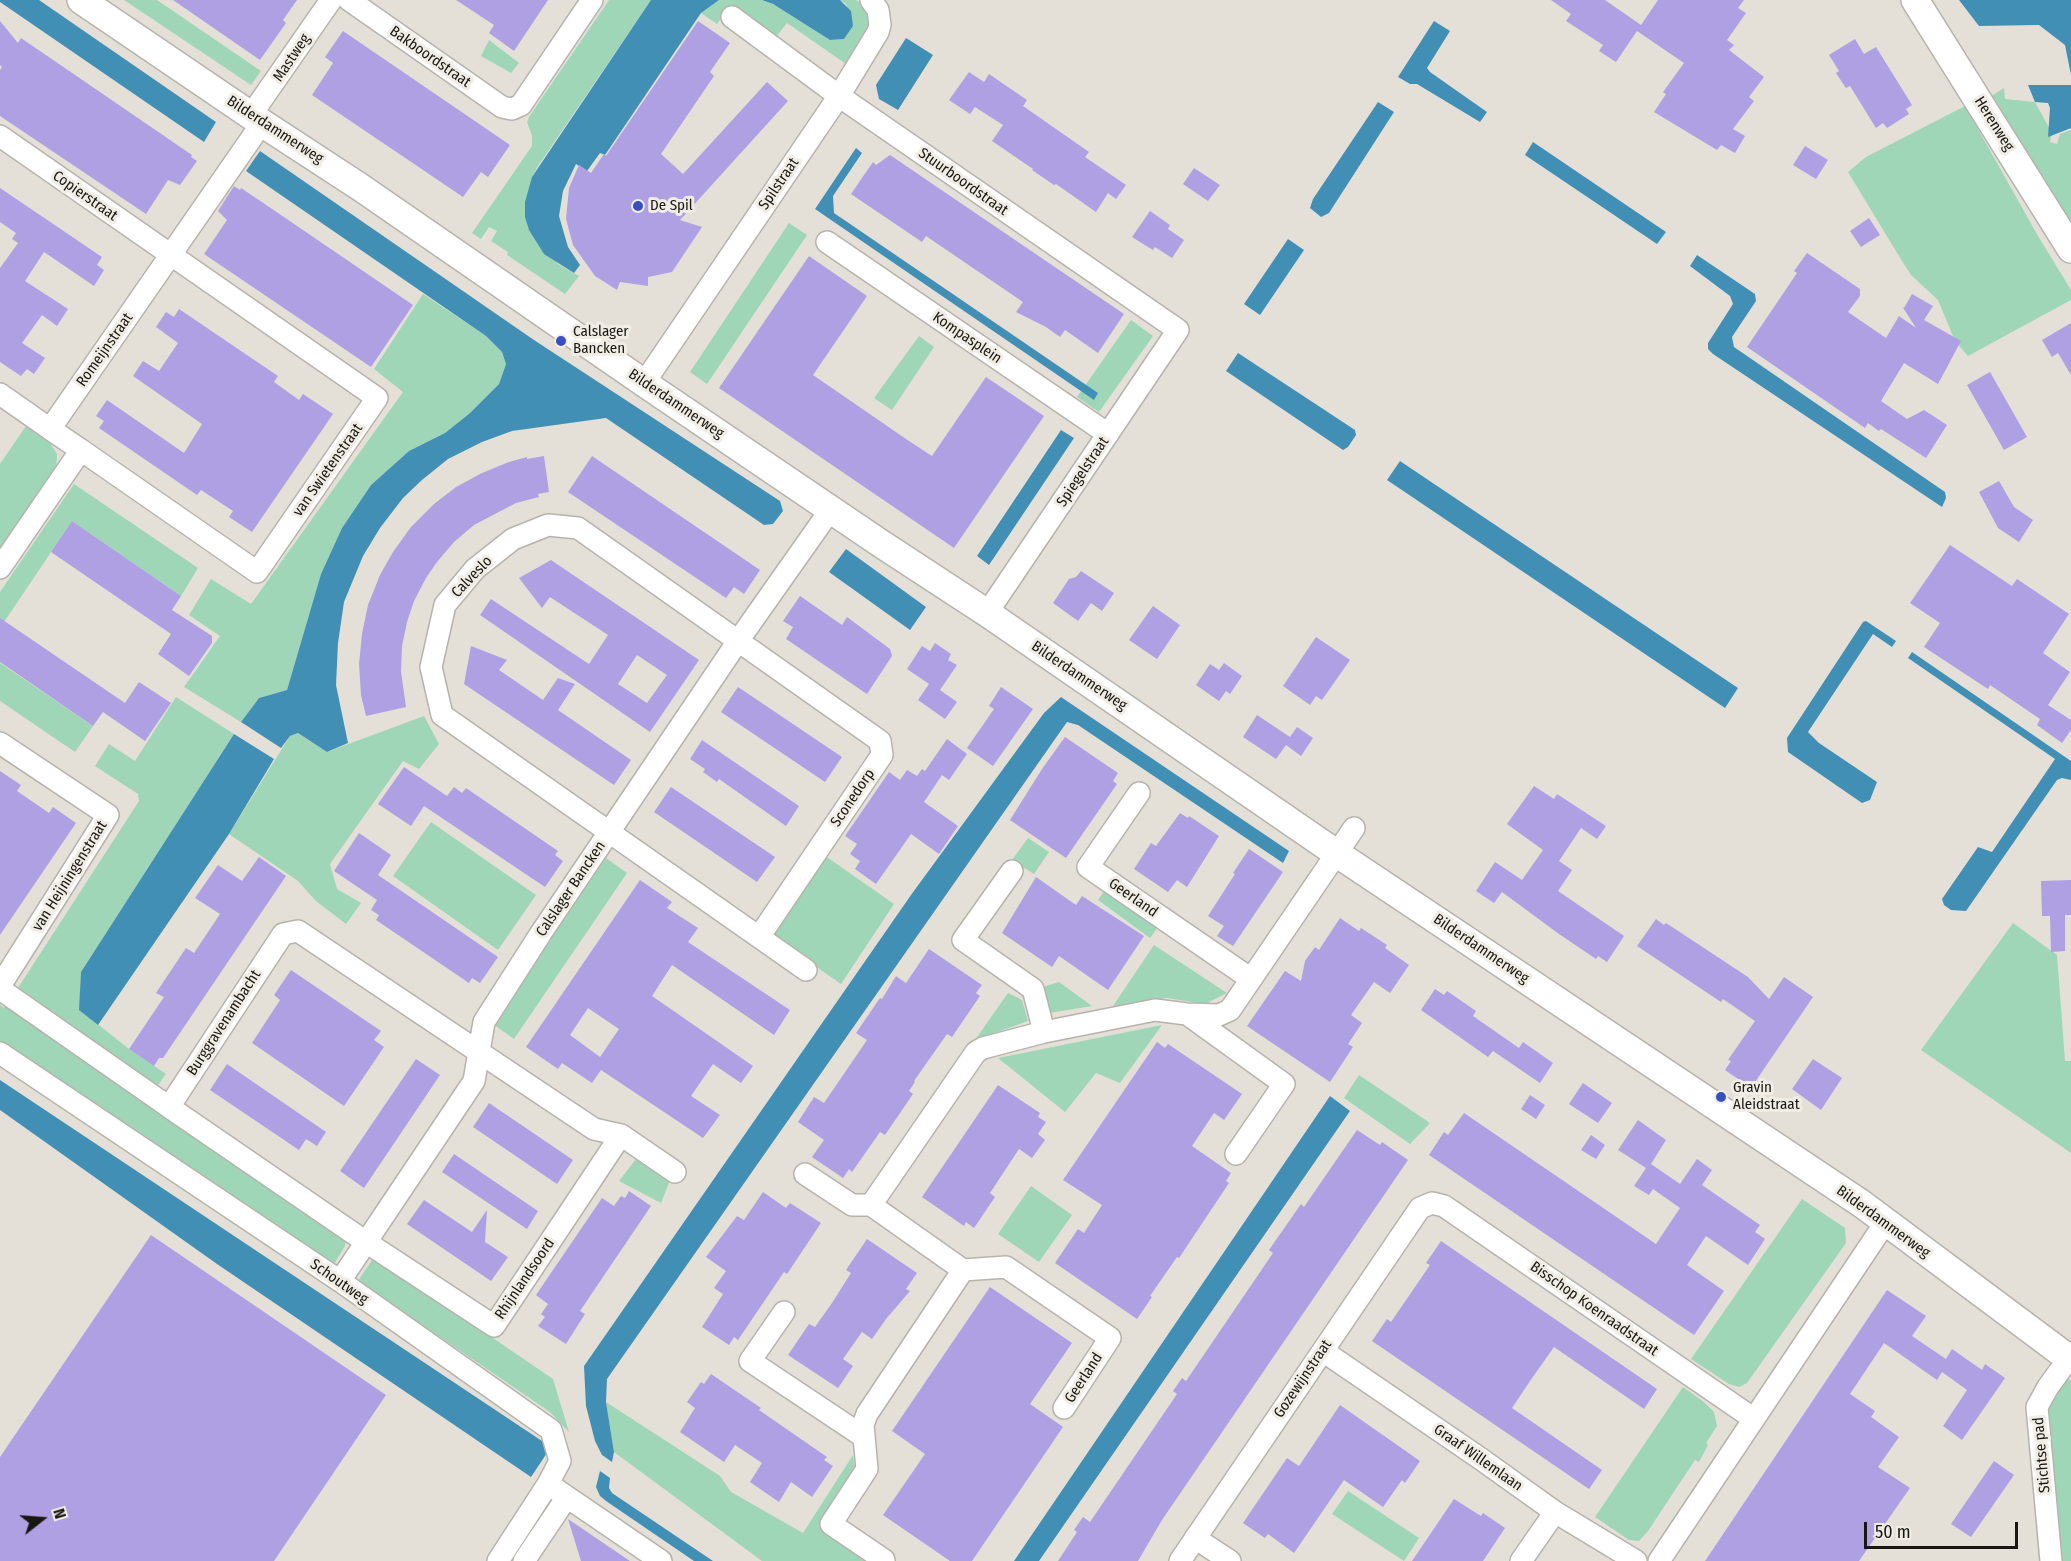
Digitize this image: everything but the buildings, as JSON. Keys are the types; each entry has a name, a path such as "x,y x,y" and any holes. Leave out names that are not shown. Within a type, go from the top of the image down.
{"street":[{"name":"Bilderdammerweg","path":"81,0 256,119 360,186 644,383 987,613 1336,853 1862,1204 2070,1359"},
{"name":"Mastweg","path":"256,119 331,0"},
{"name":"Bakboordstraat","path":"349,0 502,107 512,110 521,105 592,0"},
{"path":"732,17 839,96 878,32 880,25 878,10 871,0"},
{"name":"Herenweg","path":"1915,0 2071,249"},
{"name":"Stuurboordstraat","path":"839,96 1178,330"},
{"name":"Spilstraat","path":"644,383 839,96"},
{"name":"Romeijnstraat","path":"50,429 171,255 256,119"},
{"name":"Copierstraat","path":"0,136 171,255"},
{"name":"Kompasplein","path":"826,242 1108,434"},
{"name":"van Swietenstraat","path":"81,450 257,572 377,398 171,255"},
{"name":"Spiegelstraat","path":"987,613 1178,330"},
{"path":"0,394 81,450 0,568"},
{"name":"Calslager Bancken","path":"339,1281 474,1081 484,1022 541,933 738,641 831,509"},
{"name":"Calveslo","path":"610,833 442,715 432,667 445,605 475,569 513,539 548,525 578,528 738,641"},
{"name":"Sconedorp","path":"738,641 880,741 882,756 759,937"},
{"name":"van Heijningenstraat","path":"0,743 108,815 0,988 169,1107"},
{"name":"Geerland","path":"1139,793 1088,867 1251,979"},
{"path":"871,1205 976,1052 983,1048 1044,1032 1155,1010 1219,1015 1230,1010 1354,828"},
{"path":"610,833 806,970"},
{"path":"1012,870 963,940 1033,988 1044,1032"},
{"name":"Burggravenambacht","path":"169,1107 284,934 298,931 478,1051"},
{"path":"1186,1014 1284,1084 1236,1154"},
{"path":"478,1051 594,1130 621,1135 675,1172"},
{"name":"Schoutweg","path":"0,1053 339,1281 551,1430 561,1461 498,1561"},
{"path":"169,1107 366,1242"},
{"name":"Rhijnlandsoord","path":"366,1242 494,1326 621,1135"},
{"path":"805,1174 852,1205 871,1205 963,1270 867,1414 863,1425 867,1469 831,1524 884,1561"},
{"name":"Gozewijnstraat","path":"1180,1561 1420,1208 1432,1203"},
{"name":"Bisschop Koenraadstraat","path":"1432,1203 1444,1206 1754,1419"},
{"path":"1659,1561 1885,1223"},
{"name":"Geerland","path":"963,1270 1006,1268 1110,1338 1064,1408"},
{"path":"784,1312 750,1361 864,1437"},
{"name":"Graaf Willemlaan","path":"1323,1351 1554,1512 1636,1561"},
{"name":"Stichtse pad","path":"2051,1561 2037,1407 2070,1359"},
{"path":"548,1484 661,1561"},
{"path":"524,1561 567,1497"},
{"path":"1521,1561 1554,1512"},
{"path":"1196,1538 1230,1561"}],"green space":[{"path":"124,0 157,0 261,71 251,85"},
{"path":"609,0 651,0 538,166 532,177 530,188 558,264 579,276 565,294 507,255 508,252 491,241 497,231 489,227 481,239 472,233 532,146 532,136 527,122 529,117"},
{"path":"719,0 762,0 773,4 830,40 844,39 853,26 846,4 840,0 856,0 865,6 871,18 869,31 846,64 787,23 776,37 730,6 717,24 701,13"},
{"path":"489,40 519,63 511,73 481,56"},
{"path":"2004,88 2005,99 2035,102 2052,133 2050,142 2057,144 2060,134 2071,130 2071,226 1990,97"},
{"path":"1965,106 2071,290 2071,300 1968,356 1955,341 1938,300 1911,275 1848,172 1866,157"},
{"path":"789,223 807,235 707,384 690,372"},
{"path":"423,294 486,336 502,352 506,364 499,384 470,413 445,433 409,451 371,485 342,528 321,574 287,690 259,698 241,722 184,687 220,636 189,615 211,579 251,604 403,392 374,369"},
{"path":"1131,320 1153,336 1099,412 1077,397"},
{"path":"919,336 934,347 892,410 874,398"},
{"path":"26,426 49,441 57,454 56,473 0,553 0,464"},
{"path":"74,484 198,568 181,596 72,521 0,628 0,592"},
{"path":"0,663 93,726 75,752 0,701"},
{"path":"176,697 234,734 81,972 80,1010 129,1049 166,1074 156,1088 16,991 139,801 138,794 95,766 109,744 135,761"},
{"path":"424,716 439,744 419,769 403,761 330,864 337,889 361,903 346,924 316,901 298,881 229,834 290,736 298,733 327,752"},
{"path":"431,822 536,895 498,950 393,876"},
{"path":"1028,838 1049,852 1034,874 1012,860"},
{"path":"821,853 894,904 841,984 769,934"},
{"path":"606,858 627,873 514,1039 493,1024"},
{"path":"1108,886 1160,924 1150,938 1098,900"},
{"path":"2013,923 2057,955 2065,1061 2071,1061 2071,1153 1921,1050"},
{"path":"1154,945 1227,993 1205,1004 1167,998 1113,1006"},
{"path":"1059,982 1092,1006 1049,1013 1043,987"},
{"path":"1008,993 1022,1000 1028,1021 975,1040"},
{"path":"9,1001 346,1239 345,1246 334,1264 0,1044 0,1005 4,1008"},
{"path":"1162,1025 1120,1083 1096,1073 1065,1112 998,1058"},
{"path":"1359,1075 1430,1123 1410,1144 1344,1098"},
{"path":"636,1159 670,1180 661,1203 619,1181"},
{"path":"1031,1186 1072,1215 1039,1262 998,1234"},
{"path":"1802,1199 1845,1228 1846,1243 1747,1383 1739,1387 1729,1384 1691,1359"},
{"path":"374,1257 553,1379 569,1432 550,1412 358,1281"},
{"path":"2069,1379 2071,1381 2071,1561 2058,1561 2045,1414 2061,1383"},
{"path":"1683,1387 1714,1412 1717,1426 1706,1443 1708,1445 1699,1462 1695,1460 1648,1531 1639,1541 1629,1540 1595,1517"},
{"path":"606,1402 720,1476 731,1492 803,1533 853,1455 855,1470 821,1528 867,1558 868,1561 762,1561 614,1452"},
{"path":"1348,1491 1419,1538 1404,1561 1332,1514"}],"water":[{"path":"0,0 39,0 216,122 204,142 0,2"},
{"path":"651,0 719,0 701,13 605,155 600,153 587,171 576,164 563,191 559,216 568,247 580,265 574,273 544,254 529,230 525,217 525,202 532,177"},
{"path":"762,0 840,0 851,11 853,26 844,39 830,40 773,4"},
{"path":"1959,0 2071,0 2071,75 2065,45 2039,25 1979,26"},
{"path":"1434,21 1450,31 1427,68 1487,112 1480,122 1417,84 1410,84 1398,77"},
{"path":"906,38 933,55 898,110 879,99 876,85"},
{"path":"2028,85 2071,85 2071,128 2048,137 2050,108 2048,103 2035,102"},
{"path":"1378,102 1394,112 1329,213 1321,217 1310,208 1313,199"},
{"path":"1533,142 1666,232 1657,244 1525,155"},
{"path":"856,148 862,153 833,196 834,213 1098,393 1094,400 815,209"},
{"path":"260,151 534,340 780,501 783,511 773,524 764,525 606,418 512,431 482,442 448,459 403,498 380,528 363,556 344,602 338,643 336,685 348,743 327,752 298,733 290,736 281,748 241,722 259,698 287,690 321,574 342,528 371,485 409,451 445,433 470,413 499,384 506,364 502,352 486,336 246,171"},
{"path":"1288,239 1304,250 1260,315 1244,304"},
{"path":"1697,255 1755,294 1756,301 1732,337 1734,347 1945,492 1946,498 1942,507 1708,349 1708,343 1733,304 1730,296 1690,266"},
{"path":"1238,353 1355,430 1356,435 1348,447 1343,450 1226,371"},
{"path":"1061,430 1074,438 989,565 977,556"},
{"path":"1400,461 1738,688 1725,708 1387,480"},
{"path":"846,549 926,607 910,630 829,572"},
{"path":"1866,621 1896,641 1892,647 1873,634 1808,732 1819,743 1877,782 1870,800 1862,803 1788,752 1787,738 1863,622"},
{"path":"1912,652 2071,761 2071,780 2062,778 2057,780 1966,911 1951,910 1944,905 1942,899 1978,847 1992,852 2055,759 1908,658"},
{"path":"1061,697 1289,851 1283,863 1078,725 1067,722 607,1379 606,1402 614,1452 612,1462 602,1455 595,1441 586,1406 584,1366 911,895 1044,713"},
{"path":"234,734 274,759 229,834 98,1025 79,1010 81,972"},
{"path":"0,1080 551,1447 531,1477 217,1264 0,1110"},
{"path":"1330,1096 1350,1111 1039,1561 1014,1561"},
{"path":"600,1471 610,1478 609,1488 612,1493 713,1561 694,1561 606,1501 600,1496 596,1487"}],"place":[{"name":"De Spil","path":"638,206"},
{"name":"Calslager Bancken","path":"561,341"},
{"name":"Gravin Aleidstraat","path":"1721,1097"}]}
